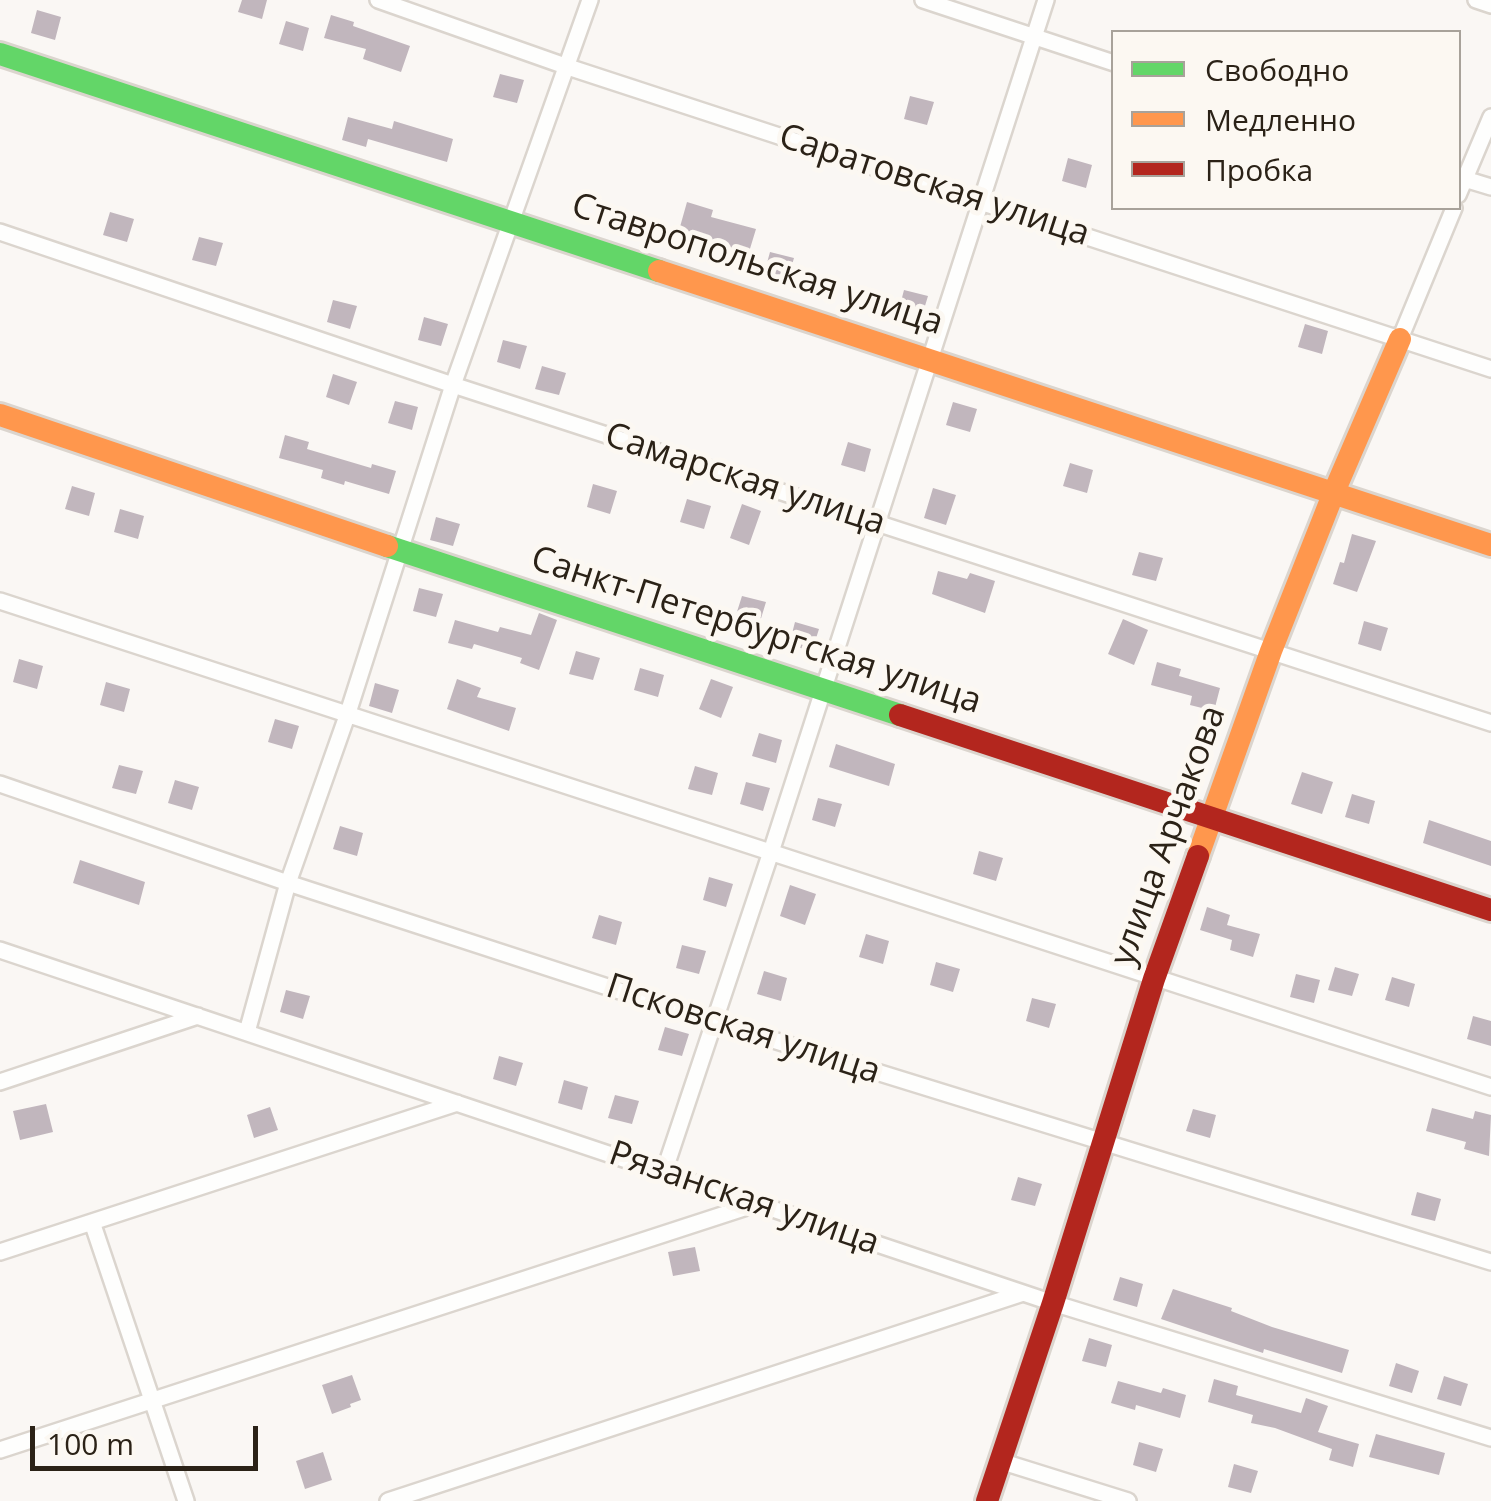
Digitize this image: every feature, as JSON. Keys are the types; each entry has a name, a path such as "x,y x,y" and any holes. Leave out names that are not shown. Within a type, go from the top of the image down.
{"street":[{"name":"Саратовская улица","path":"378,0 568,67 1491,369"},
{"path":"247,1032 288,884 348,716 453,385 590,0"},
{"path":"923,0 1111,62"},
{"path":"664,1172 1046,0"},
{"path":"1476,0 1491,6"},
{"name":"Ставропольская улица","path":"0,54 1491,545"},
{"path":"1491,117 1462,178 1491,187"},
{"name":"улица Арчакова","path":"987,1501 1154,978 1271,651 1453,210"},
{"name":"Самарская улица","path":"0,232 453,385 1491,723"},
{"name":"Санкт-Петербургская улица","path":"0,415 1491,910"},
{"path":"0,600 1491,1087"},
{"name":"Псковская улица","path":"0,784 288,884 716,1022 1491,1262"},
{"name":"Рязанская улица","path":"0,950 1053,1303 1491,1438"},
{"path":"0,1082 198,1016"},
{"path":"0,1252 457,1103"},
{"path":"0,1450 756,1204"},
{"path":"92,1222 186,1501"},
{"path":"388,1501 1023,1293"},
{"path":"1000,1461 1128,1501"}],"building":[{"path":"242,0 267,0 262,19 238,12"},
{"path":"37,10 61,17 55,40 31,33"},
{"path":"331,15 410,46 401,72 363,59 366,49 324,38"},
{"path":"286,21 309,28 303,51 279,44"},
{"path":"500,74 524,80 517,103 493,97"},
{"path":"910,96 934,102 927,125 904,119"},
{"path":"348,117 392,129 394,121 453,139 447,162 368,139 366,147 342,140"},
{"path":"1068,158 1092,165 1086,188 1062,181"},
{"path":"687,202 713,210 711,217 756,229 749,252 678,234"},
{"path":"110,212 134,219 127,242 103,235"},
{"path":"199,237 223,243 216,266 192,260"},
{"path":"770,252 794,258 787,281 764,274"},
{"path":"904,290 928,296 921,319 898,313"},
{"path":"333,300 357,306 350,329 327,322"},
{"path":"424,317 448,324 441,346 418,340"},
{"path":"1305,324 1328,331 1322,354 1298,347"},
{"path":"503,340 527,346 520,369 497,362"},
{"path":"542,366 566,373 559,395 535,389"},
{"path":"333,374 357,382 349,405 326,397"},
{"path":"395,401 418,407 412,430 388,423"},
{"path":"953,402 977,409 970,432 946,425"},
{"path":"285,435 309,442 307,449 371,468 372,464 396,471 389,494 321,478 323,470 279,458"},
{"path":"848,442 871,449 865,472 841,465"},
{"path":"1070,463 1093,470 1087,493 1063,486"},
{"path":"593,484 617,491 610,514 587,507"},
{"path":"72,486 95,493 89,516 65,509"},
{"path":"933,488 956,495 946,525 924,518"},
{"path":"687,499 711,506 704,529 680,522"},
{"path":"742,504 761,511 749,545 730,538"},
{"path":"120,509 144,516 138,539 114,532"},
{"path":"436,517 460,524 453,546 430,540"},
{"path":"1352,534 1376,541 1357,592 1333,584"},
{"path":"1139,552 1163,558 1156,581 1132,575"},
{"path":"938,571 967,579 970,573 995,581 985,613 932,594"},
{"path":"419,588 443,594 436,617 413,611"},
{"path":"742,596 766,602 759,625 735,618"},
{"path":"539,613 557,620 539,670 520,663 522,658 474,644 472,649 448,643 455,620 498,632 500,627 531,635"},
{"path":"1123,619 1148,630 1134,665 1108,654"},
{"path":"1364,621 1388,628 1381,651 1358,644"},
{"path":"795,622 819,629 812,651 789,645"},
{"path":"576,651 600,658 593,680 569,674"},
{"path":"19,659 43,666 37,689 13,682"},
{"path":"1157,662 1181,669 1179,676 1220,688 1214,711 1190,705 1192,696 1151,685"},
{"path":"640,668 664,675 658,697 634,690"},
{"path":"457,679 481,688 477,697 516,708 509,731 447,709"},
{"path":"711,679 733,687 721,718 699,709"},
{"path":"106,682 130,689 124,712 100,705"},
{"path":"375,683 399,690 392,713 369,706"},
{"path":"275,719 299,726 292,749 268,742"},
{"path":"759,733 782,740 776,763 752,756"},
{"path":"836,744 895,764 889,786 829,767"},
{"path":"119,765 143,771 136,794 112,788"},
{"path":"695,766 718,773 712,795 688,789"},
{"path":"1302,772 1333,782 1322,814 1291,804"},
{"path":"175,780 199,787 192,810 168,803"},
{"path":"746,782 770,788 763,811 740,804"},
{"path":"1352,794 1375,801 1369,824 1345,817"},
{"path":"818,798 842,804 835,827 812,820"},
{"path":"1429,820 1491,841 1491,866 1423,843"},
{"path":"340,826 363,833 357,856 333,849"},
{"path":"979,851 1003,858 996,881 973,874"},
{"path":"80,860 145,882 139,905 73,883"},
{"path":"709,877 733,884 726,907 703,900"},
{"path":"790,885 816,894 805,925 780,916"},
{"path":"1207,907 1230,915 1227,925 1260,934 1253,957 1230,950 1232,940 1200,930"},
{"path":"599,915 622,922 616,945 592,938"},
{"path":"866,934 889,941 883,964 859,957"},
{"path":"682,945 706,951 699,974 676,968"},
{"path":"936,962 960,969 953,992 930,985"},
{"path":"1335,967 1359,974 1352,996 1328,990"},
{"path":"764,971 787,978 781,1001 757,994"},
{"path":"1296,974 1320,980 1314,1003 1290,997"},
{"path":"1392,977 1415,984 1409,1007 1385,1000"},
{"path":"286,990 310,996 303,1019 280,1012"},
{"path":"1032,998 1056,1004 1049,1028 1026,1021"},
{"path":"1473,1016 1491,1021 1491,1046 1467,1039"},
{"path":"665,1027 689,1034 682,1056 658,1050"},
{"path":"499,1056 523,1063 516,1086 493,1079"},
{"path":"564,1080 588,1087 582,1110 558,1103"},
{"path":"615,1095 639,1101 632,1124 608,1118"},
{"path":"46,1104 53,1132 20,1140 13,1111"},
{"path":"270,1107 278,1130 254,1138 247,1115"},
{"path":"1432,1108 1473,1119 1475,1111 1491,1115 1489,1156 1464,1149 1466,1142 1426,1131"},
{"path":"1193,1109 1216,1115 1210,1138 1186,1131"},
{"path":"1018,1177 1042,1184 1035,1206 1011,1200"},
{"path":"1417,1192 1441,1199 1435,1221 1411,1215"},
{"path":"695,1247 700,1271 673,1276 668,1252"},
{"path":"1120,1277 1143,1284 1137,1307 1113,1300"},
{"path":"1173,1289 1232,1308 1231,1311 1272,1327 1349,1350 1342,1373 1264,1349 1263,1353 1161,1319"},
{"path":"1089,1338 1112,1345 1106,1367 1082,1361"},
{"path":"1396,1363 1419,1371 1412,1393 1389,1386"},
{"path":"352,1375 361,1400 332,1414 322,1385"},
{"path":"1444,1376 1468,1384 1461,1406 1437,1399"},
{"path":"1214,1379 1238,1386 1236,1395 1301,1413 1306,1398 1328,1406 1318,1432 1359,1444 1353,1467 1329,1460 1332,1449 1251,1423 1253,1415 1208,1402"},
{"path":"1118,1381 1161,1393 1163,1388 1186,1395 1180,1418 1136,1405 1135,1410 1111,1403"},
{"path":"1376,1434 1445,1453 1439,1475 1369,1457"},
{"path":"1139,1442 1163,1449 1156,1472 1133,1465"},
{"path":"323,1452 332,1480 305,1489 296,1461"},
{"path":"1234,1464 1258,1471 1251,1493 1228,1487"}],"traffic: fast":[{"path":"0,54 659,271"},
{"path":"387,546 900,715"}],"traffic: slow":[{"path":"659,271 1491,545"},
{"path":"1198,856 1271,651 1400,339"},
{"path":"0,415 387,546"}],"traffic: jam":[{"path":"900,715 1491,910"},
{"path":"987,1501 1154,979 1198,856"}]}
